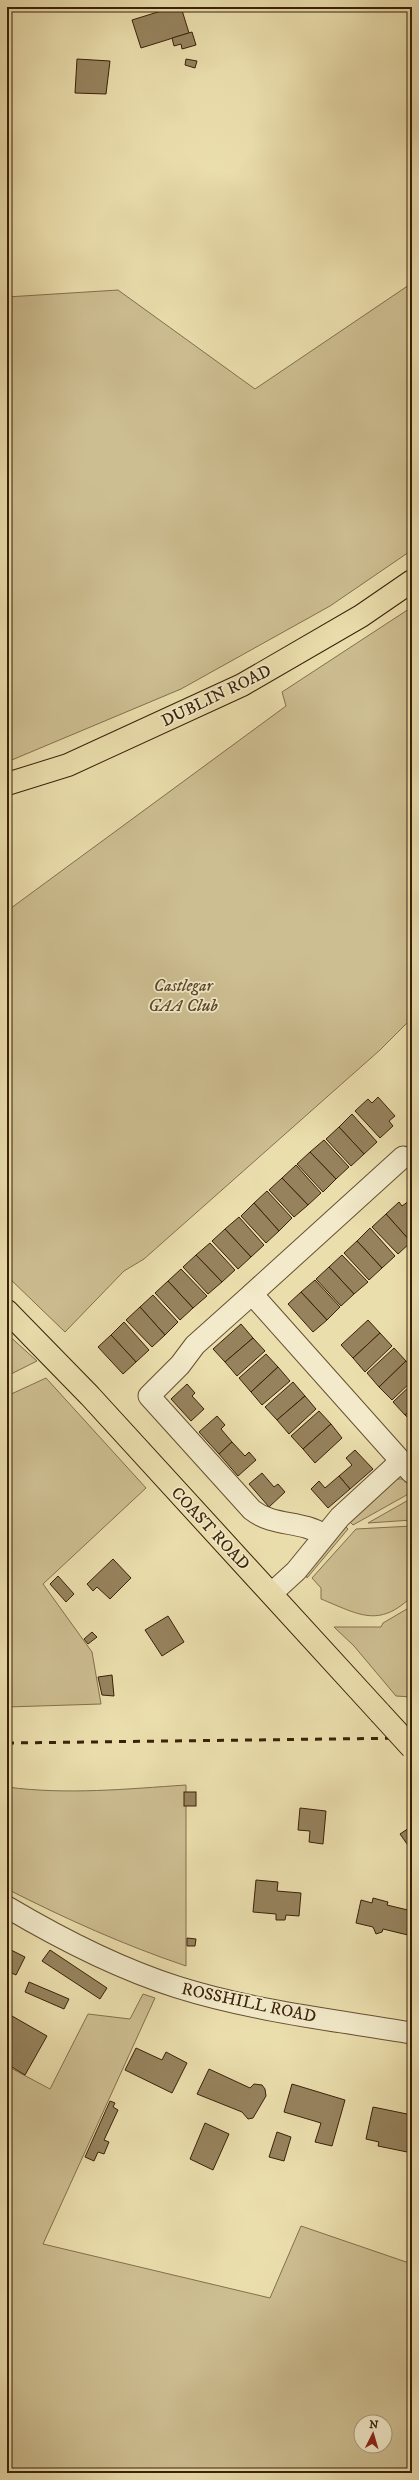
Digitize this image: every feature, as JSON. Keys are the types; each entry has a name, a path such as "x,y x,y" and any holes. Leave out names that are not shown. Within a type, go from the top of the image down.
{"main road":[{"name":"DUBLIN ROAD","path":"7,784 68,765 242,685 361,616 412,581"},
{"name":"COAST ROAD","path":"7,1311 69,1373 215,1534 272,1593 412,1748"}],"street":[{"path":"324,1535 304,1524 274,1522 252,1510 149,1396 180,1365 195,1345 403,1157"},
{"path":"252,1294 406,1467 324,1535 296,1571 272,1593"},
{"name":"ROSSHILL ROAD","path":"7,1907 62,1939 108,1961 177,1987 230,2001 412,2033"}],"green space":[{"path":"412,283 412,550 330,606 181,689 7,762 7,297 118,290 255,389"},
{"name":"Castlegar GAA Club","path":"412,607 412,1018 380,1050 144,1259 124,1271 65,1332 7,1276 7,911 286,706 282,692"},
{"path":"7,1334 37,1361 7,1376"},
{"path":"46,1378 146,1488 43,1584 92,1652 101,1704 7,1707 7,1396"},
{"path":"397,1479 407,1479 412,1482 412,1492 353,1525 349,1521 391,1482"},
{"path":"412,1498 412,1520 368,1523"},
{"path":"344,1525 348,1529 307,1578 306,1574"},
{"path":"412,1526 412,1596 400,1606 389,1612 368,1616 346,1610 321,1599 321,1588 312,1578 356,1529"},
{"path":"412,1606 412,1697 396,1696 354,1646 334,1627 381,1627 383,1623"},
{"path":"186,1785 186,1966 95,1931 7,1889 7,1787 52,1791 74,1791 119,1790"},
{"path":"143,1994 155,1998 43,2244 270,2298 301,2226 412,2264 412,2473 7,2473 7,2066 50,2089 88,2014 130,2019"}],"building":[{"path":"174,7 181,7 189,33 141,48 132,20"},
{"path":"192,32 196,45 182,49 181,44 174,46 172,38"},
{"path":"77,59 110,61 106,94 75,93"},
{"path":"186,59 197,61 195,68 185,65"},
{"path":"378,1097 395,1116 389,1121 393,1126 380,1138 355,1111 368,1099 372,1103"},
{"path":"352,1114 377,1142 364,1154 339,1127"},
{"path":"339,1127 364,1154 351,1166 326,1139"},
{"path":"324,1140 349,1167 336,1179 310,1152"},
{"path":"310,1152 336,1179 323,1192 297,1164"},
{"path":"296,1165 321,1193 308,1205 282,1178"},
{"path":"282,1178 308,1205 294,1217 269,1190"},
{"path":"267,1191 292,1218 279,1231 254,1203"},
{"path":"409,1201 412,1204 411,1242 386,1214 399,1202 402,1206"},
{"path":"254,1203 279,1231 266,1243 241,1216"},
{"path":"386,1214 411,1242 398,1254 372,1227"},
{"path":"239,1217 264,1245 251,1257 225,1229"},
{"path":"370,1228 395,1256 382,1268 357,1241"},
{"path":"225,1229 251,1257 238,1269 212,1241"},
{"path":"357,1241 382,1268 369,1280 344,1253"},
{"path":"210,1243 235,1270 222,1282 196,1255"},
{"path":"196,1255 222,1282 208,1294 183,1267"},
{"path":"342,1255 368,1282 354,1294 329,1267"},
{"path":"329,1267 354,1294 341,1306 316,1279"},
{"path":"181,1269 207,1296 193,1308 168,1281"},
{"path":"315,1280 340,1307 327,1320 301,1292"},
{"path":"168,1281 193,1308 180,1320 155,1293"},
{"path":"301,1292 327,1320 313,1332 288,1304"},
{"path":"153,1295 178,1322 165,1335 140,1307"},
{"path":"140,1307 165,1335 152,1347 126,1320"},
{"path":"368,1320 380,1333 353,1358 341,1345"},
{"path":"124,1322 149,1350 136,1362 111,1335"},
{"path":"241,1324 253,1338 225,1362 213,1349"},
{"path":"380,1333 392,1346 365,1372 353,1358"},
{"path":"111,1335 136,1362 123,1374 98,1347"},
{"path":"253,1338 265,1351 237,1376 225,1362"},
{"path":"394,1348 406,1361 379,1387 367,1373"},
{"path":"266,1354 278,1367 251,1392 239,1378"},
{"path":"406,1361 412,1367 412,1381 392,1400 379,1387"},
{"path":"278,1367 290,1381 262,1405 251,1392"},
{"path":"293,1382 305,1396 277,1420 265,1407"},
{"path":"187,1384 195,1393 192,1396 204,1409 191,1421 171,1399"},
{"path":"412,1384 412,1408 405,1415 393,1402"},
{"path":"305,1396 316,1409 289,1434 277,1420"},
{"path":"412,1408 412,1422 405,1415"},
{"path":"319,1411 331,1424 303,1449 291,1436"},
{"path":"217,1416 225,1425 221,1429 232,1442 219,1454 199,1432"},
{"path":"331,1424 342,1438 315,1463 303,1449"},
{"path":"232,1442 245,1456 249,1452 256,1460 238,1476 219,1454"},
{"path":"355,1450 373,1469 350,1489 339,1476 352,1465 346,1458"},
{"path":"262,1473 274,1487 278,1484 285,1492 269,1507 249,1484"},
{"path":"339,1476 350,1489 328,1508 311,1489 319,1481 325,1488"},
{"path":"113,1559 131,1578 110,1599 97,1587 93,1591 87,1584"},
{"path":"58,1576 74,1594 66,1602 50,1584"},
{"path":"168,1616 184,1642 162,1656 145,1630"},
{"path":"92,1632 97,1637 88,1644 84,1639"},
{"path":"112,1675 114,1696 102,1695 98,1677"},
{"path":"184,1792 196,1792 196,1806 184,1806"},
{"path":"300,1808 326,1811 323,1844 309,1842 310,1831 298,1830"},
{"path":"409,1828 412,1833 412,1851 400,1834"},
{"path":"256,1880 278,1882 277,1891 301,1893 299,1916 286,1915 285,1920 276,1920 276,1914 253,1912"},
{"path":"373,1898 388,1902 387,1905 412,1911 412,1936 383,1929 382,1932 376,1934 373,1927 356,1923 361,1900 372,1903"},
{"path":"187,1938 196,1939 195,1946 187,1946"},
{"path":"7,1948 25,1957 16,1975 7,1971"},
{"path":"50,1950 107,1988 100,1999 42,1961"},
{"path":"29,1982 69,1999 64,2009 25,1992"},
{"path":"12,2016 47,2036 25,2075 7,2064 7,2025"},
{"path":"136,2048 162,2060 166,2052 187,2063 172,2093 125,2070"},
{"path":"209,2069 250,2088 254,2084 262,2085 265,2089 266,2096 253,2118 248,2119 242,2112 197,2094"},
{"path":"292,2084 345,2100 332,2146 315,2142 321,2123 284,2112"},
{"path":"110,2101 115,2103 113,2107 118,2110 104,2140 109,2142 104,2154 98,2152 94,2161 85,2157"},
{"path":"373,2107 412,2115 412,2153 378,2146 379,2142 366,2139"},
{"path":"205,2123 229,2134 213,2170 190,2159"},
{"path":"277,2132 291,2137 284,2161 269,2157"}],"railway":[{"path":"7,1743 412,1738"}]}
